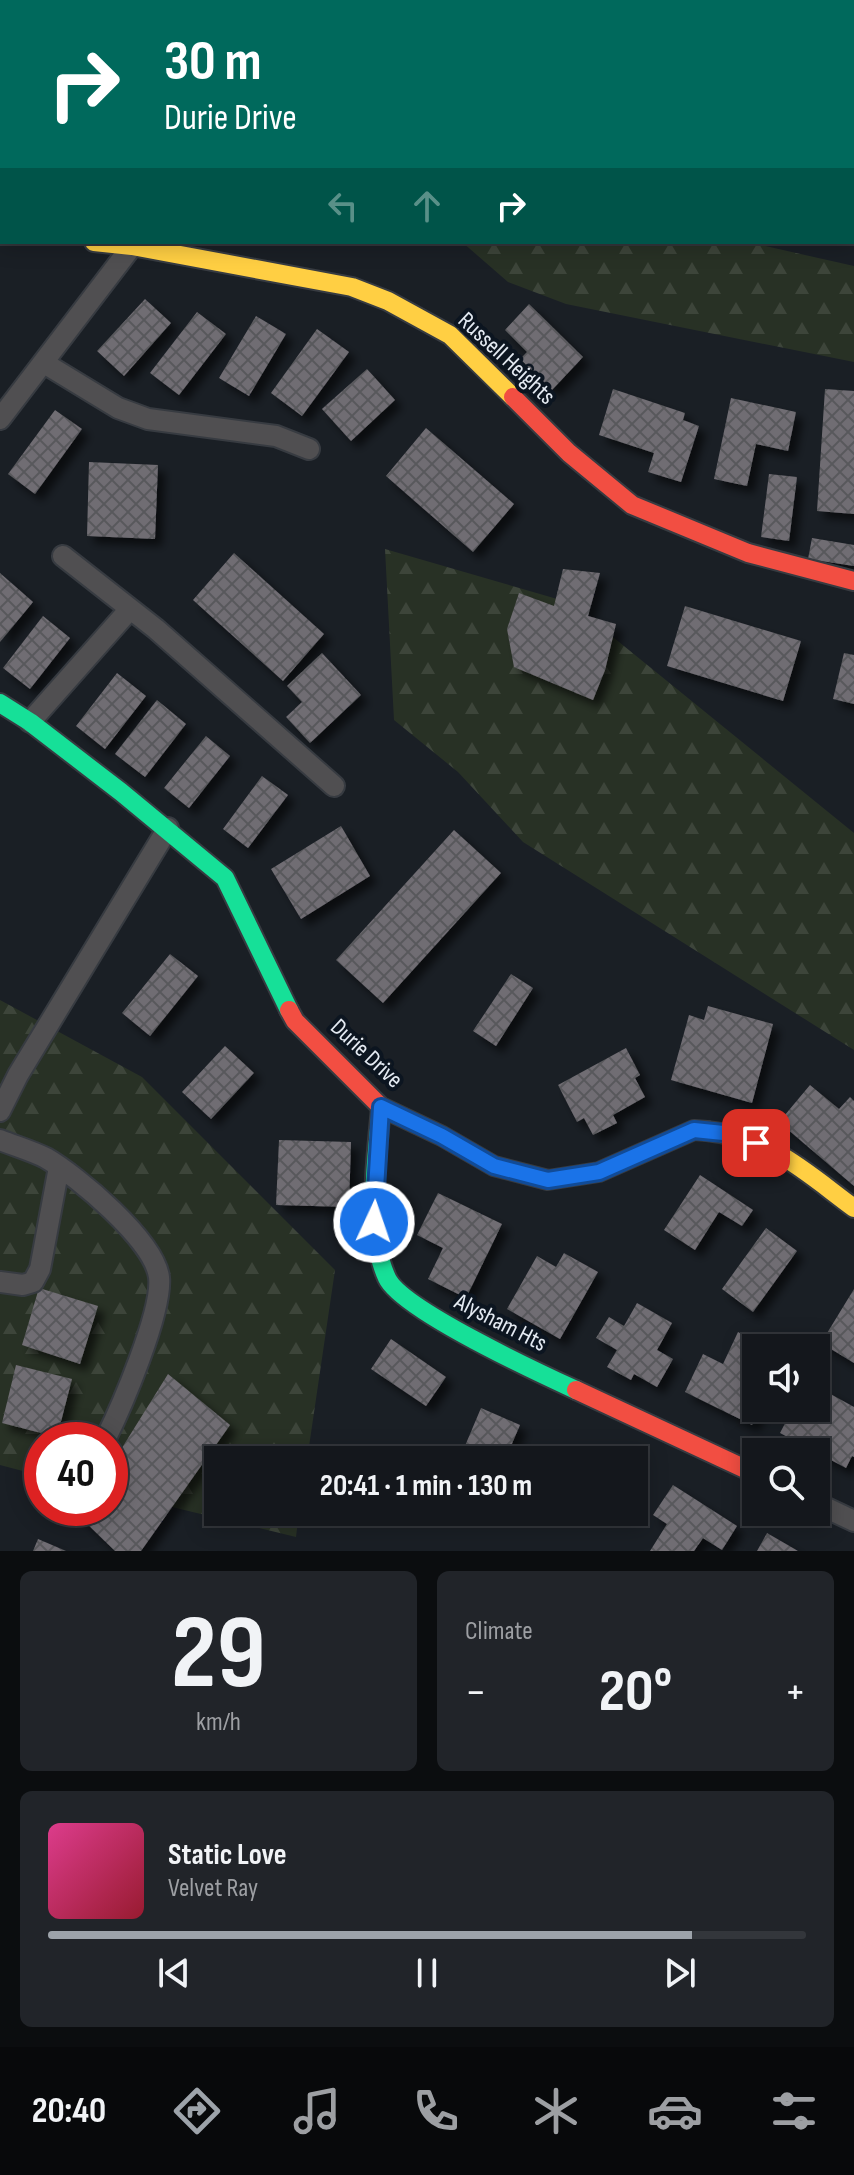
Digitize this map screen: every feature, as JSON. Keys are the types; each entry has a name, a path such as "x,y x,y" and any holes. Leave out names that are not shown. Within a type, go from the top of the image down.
{"street":[{"name":"Russell Heights","path":"113,244 352,287 388,301 450,335 569,453 632,505 748,553 854,581"},
{"path":"0,419 132,246"},
{"path":"44,363 118,408 148,419 276,436 309,449"},
{"path":"63,556 130,609 334,786"},
{"path":"30,722 130,609"},
{"name":"Durie Drive","path":"0,703 30,722 168,828 225,878 295,1021 381,1107 442,1136 494,1166 548,1180 599,1172 694,1130 733,1134 779,1152 854,1208"},
{"path":"0,1111 18,1075 168,828"},
{"name":"Alysham Hts","path":"381,1107 374,1222 388,1282 401,1297 475,1341 742,1467"},
{"path":"0,1140 44,1157 121,1218 146,1250 159,1276 157,1303 114,1422"},
{"path":"0,1282 23,1285 33,1282 40,1269 59,1167"},
{"path":"830,1510 854,1521"}],"green space":[{"path":"464,244 756,244 854,266 854,362 566,304 508,282"},
{"path":"385,549 571,603 854,833 854,1050 523,842 458,772 394,720"},
{"path":"0,1000 142,1077 335,1270 309,1446 204,1446 204,1515 128,1496 128,1422 24,1422 24,1471 0,1465"},
{"path":"251,1526 297,1526 296,1537"}],"building":[{"path":"145,299 171,323 124,376 97,351"},
{"path":"529,304 583,357 552,390 520,359 527,352 505,330"},
{"path":"197,312 226,334 179,395 150,373"},
{"path":"256,316 286,334 249,396 219,378"},
{"path":"317,329 349,352 302,416 271,393"},
{"path":"367,369 395,400 351,441 322,409"},
{"path":"613,389 685,413 683,420 699,426 681,482 648,472 654,453 599,435"},
{"path":"825,389 854,391 854,514 817,511"},
{"path":"731,398 796,412 788,451 756,444 747,486 714,479"},
{"path":"55,410 82,429 35,494 8,474"},
{"path":"426,428 514,504 473,552 386,476"},
{"path":"89,462 158,465 155,539 87,536"},
{"path":"769,474 797,477 789,541 761,537"},
{"path":"812,538 854,545 854,566 808,559"},
{"path":"234,553 324,634 283,681 193,600"},
{"path":"563,569 600,573 588,616 616,624 605,670 593,700 514,667 507,629 519,593 554,606"},
{"path":"0,573 33,602 0,642"},
{"path":"685,606 801,641 783,701 667,666"},
{"path":"43,616 70,638 30,689 3,668"},
{"path":"322,653 361,695 310,743 286,717 302,702 287,686"},
{"path":"844,653 854,655 854,704 833,699"},
{"path":"117,673 146,696 105,749 76,726"},
{"path":"157,700 186,724 145,777 115,754"},
{"path":"206,736 230,756 189,808 164,788"},
{"path":"262,776 288,795 248,848 223,829"},
{"path":"341,826 370,876 301,919 271,869"},
{"path":"454,830 501,873 383,1003 336,960"},
{"path":"170,954 198,976 150,1036 122,1013"},
{"path":"511,974 533,988 496,1046 473,1031"},
{"path":"708,1006 773,1024 752,1103 671,1080 689,1015 704,1020"},
{"path":"225,1046 254,1073 211,1119 182,1092"},
{"path":"626,1048 640,1075 635,1078 645,1097 613,1115 617,1123 593,1135 584,1118 577,1122 558,1085"},
{"path":"810,1085 839,1109 850,1097 854,1101 854,1186 779,1122"},
{"path":"279,1140 351,1142 349,1207 276,1205"},
{"path":"700,1175 753,1210 742,1226 719,1212 695,1250 664,1230"},
{"path":"438,1193 502,1224 466,1298 428,1279 443,1248 417,1235"},
{"path":"766,1228 797,1251 753,1312 722,1289"},
{"path":"564,1253 598,1272 560,1339 507,1309 537,1256 556,1267"},
{"path":"39,1288 98,1306 80,1364 22,1345"},
{"path":"854,1289 854,1363 830,1348 830,1334 826,1334"},
{"path":"637,1303 672,1323 657,1350 673,1359 657,1387 634,1374 631,1380 607,1367 617,1350 596,1338 609,1317 624,1326"},
{"path":"738,1332 742,1334 742,1420 685,1392 703,1354 723,1364"},
{"path":"391,1339 446,1377 426,1406 371,1369"},
{"path":"16,1365 72,1379 61,1422 24,1422 24,1429 2,1423"},
{"path":"168,1374 230,1425 215,1446 204,1446 204,1462 141,1551 115,1551 89,1526 128,1526 128,1438"},
{"path":"830,1394 854,1407 854,1457 846,1468 830,1460 830,1438 789,1438 780,1433 786,1422 830,1422"},
{"path":"481,1408 520,1425 511,1446 465,1446"},
{"path":"673,1485 737,1526 722,1550 703,1538 694,1551 650,1551 667,1524 653,1515"},
{"path":"767,1533 798,1551 757,1551"},
{"path":"38,1539 66,1551 33,1551"}],"traffic: fast":[{"path":"0,703 30,722 121,792 225,878 289,1010"},
{"path":"381,1107 374,1216 380,1259 387,1278 398,1291 443,1323 576,1390"}],"traffic: slow":[{"path":"113,244 352,287 388,301 450,335 513,397"},
{"path":"707,1131 750,1141 786,1158 854,1208"}],"traffic: jam":[{"path":"513,397 569,453 632,505 748,553 854,581"},
{"path":"289,1010 295,1021 381,1107 442,1136 494,1166 548,1180 599,1172 694,1130 707,1131"},
{"path":"576,1390 742,1467"}],"route":[{"path":"374,1222 381,1107 442,1136 494,1166 548,1180 599,1172 694,1130 733,1134 756,1143"}]}
